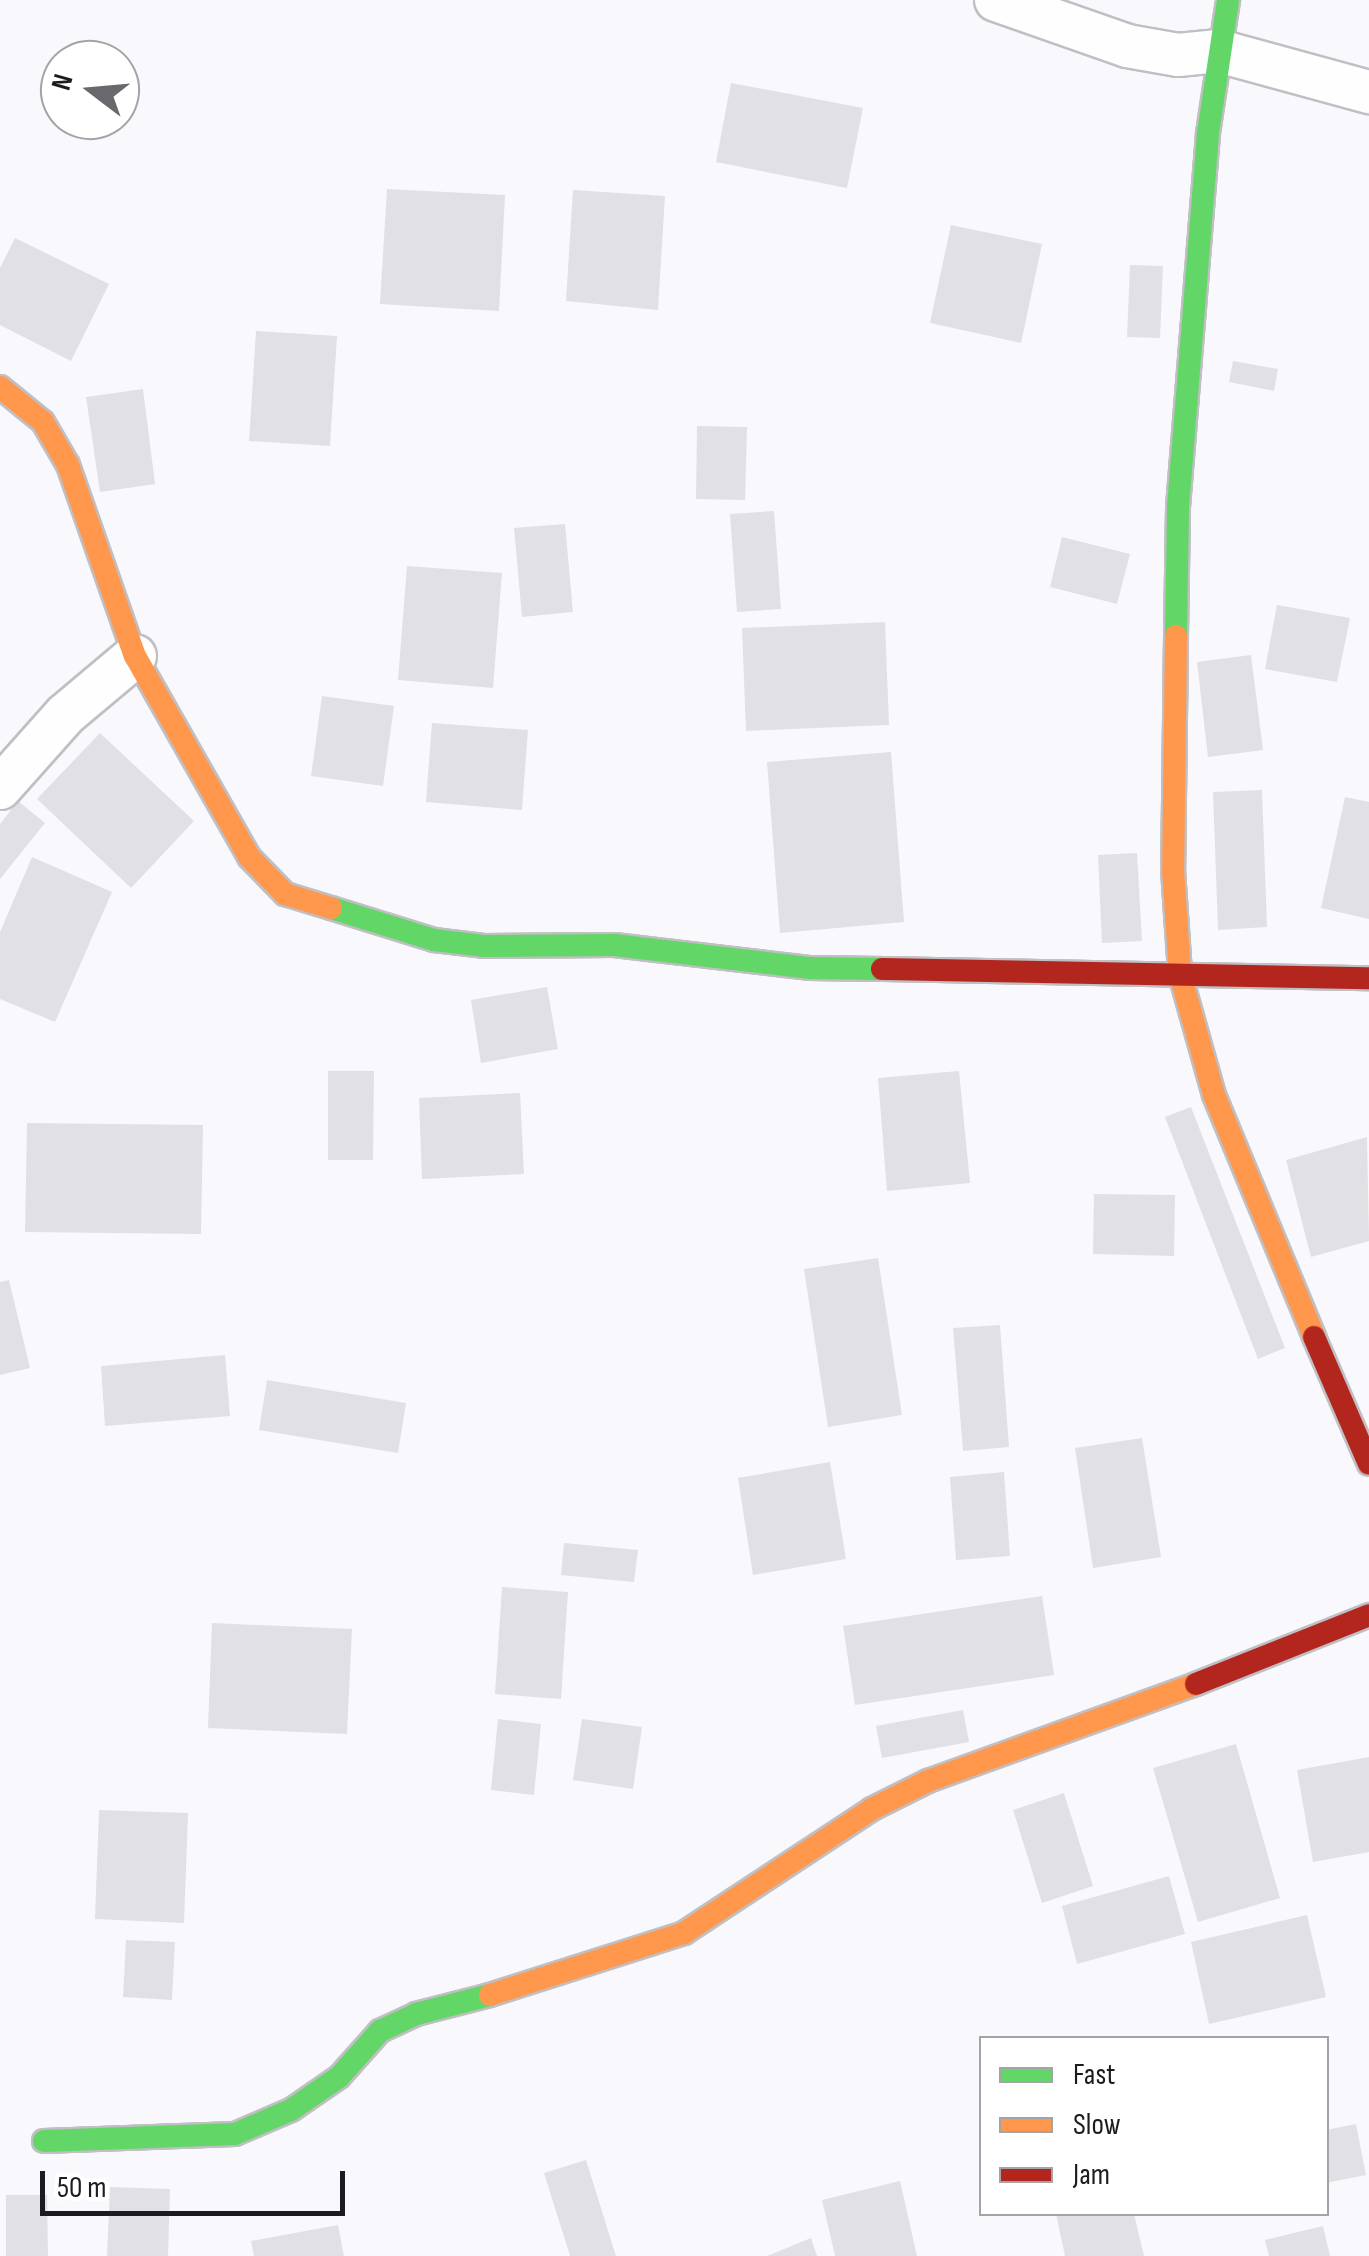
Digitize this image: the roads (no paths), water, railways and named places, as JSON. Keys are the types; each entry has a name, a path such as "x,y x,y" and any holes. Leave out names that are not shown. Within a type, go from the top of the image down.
{"street":[{"path":"996,0 1127,46 1178,55 1219,50 1369,92"},
{"path":"1228,0 1219,50 1178,507 1174,870 1180,974 1214,1095 1242,1168 1369,1464"},
{"path":"0,387 42,422 68,465 135,656 249,857 285,894 434,940 484,946 614,945 810,968 1369,978"},
{"path":"0,788 66,714 135,656"},
{"path":"44,2141 235,2134 292,2110 339,2077 380,2032 416,2014 523,1987 684,1933 872,1809 928,1781 1175,1693 1369,1615"}]}
